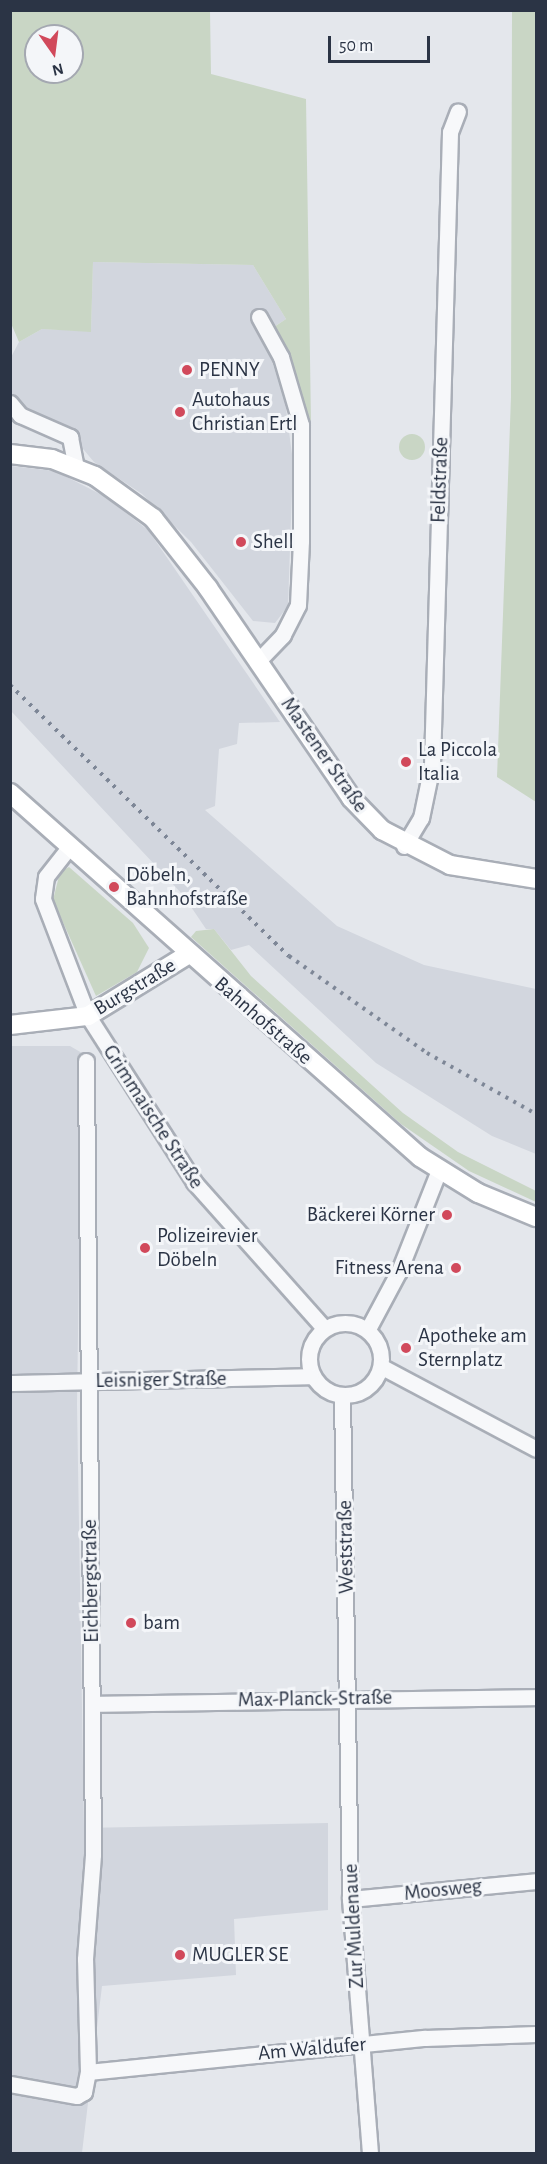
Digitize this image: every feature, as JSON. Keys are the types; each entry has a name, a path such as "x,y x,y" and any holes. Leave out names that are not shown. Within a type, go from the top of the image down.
{"main road":[{"name":"Mastener Straße","path":"10,454 76,467 112,484 153,518 259,660 351,798 404,846 450,865 537,879"},
{"name":"Bahnhofstraße","path":"10,793 187,955 439,1170 537,1217"},
{"name":"Burgstraße","path":"10,1026 88,1016 187,955"}],"street":[{"name":"Feldstraße","path":"404,846 422,818 432,765 450,132 458,111"},
{"path":"259,317 281,357 301,425 298,605 282,635 259,660"},
{"path":"10,403 20,415 70,437 76,467"},
{"name":"Grimmaische Straße","path":"70,846 46,878 43,899 88,1016 194,1182 323,1327"},
{"name":"Eichbergstraße","path":"10,2084 76,2096 84,2092 88,2072 85,1959 93,1900 93,1704 87,1382 86,1060"},
{"path":"368,1329 399,1271 439,1170"},
{"path":"349,1323 368,1329 380,1345 382,1367 363,1390 342,1395 326,1391 311,1376 309,1359 323,1327 349,1323"},
{"path":"382,1367 537,1449"},
{"name":"Leisniger Straße","path":"10,1383 311,1376"},
{"name":"Weststraße","path":"342,1395 350,1698"},
{"name":"Max-Planck-Straße","path":"93,1704 350,1698 537,1697"},
{"name":"Zur Muldenaue","path":"350,1698 350,1899 370,2154"},
{"name":"Moosweg","path":"350,1899 537,1881"},
{"name":"Am Waldufer","path":"88,2072 361,2044 537,2034"}],"shaded area":[{"path":"93,262 253,265 286,319 263,334 285,401 293,462 288,606 275,623 253,621 191,542 142,494 94,462 73,437 23,412 11,397 10,359 19,342 42,329 91,331"},
{"path":"11,466 55,471 104,496 148,530 280,722 239,723 237,744 219,749 215,806 205,810 337,926 424,965 536,989 536,1154 492,1136 376,1063 249,945 231,950 214,929 206,929 183,895 11,711"},
{"path":"10,1046 70,1046 82,1053 77,1404 84,1828 328,1823 328,1910 234,1919 236,1975 102,1986 82,2153 11,2153"}],"green space":[{"path":"10,11 210,11 211,74 306,99 311,422 274,327 286,319 253,265 93,262 91,332 42,329 19,342 10,321"},
{"path":"512,11 536,11 536,802 497,777 511,397"},
{"path":"412,434 421,438 425,447 421,456 412,460 403,456 399,447 403,438"},
{"path":"69,867 133,923 149,948 137,972 96,996 53,900 60,872"},
{"path":"214,929 251,976 403,1113 458,1152 536,1191 536,1202 469,1171 401,1124 191,937 196,931"}],"railway":[{"path":"10,685 289,956 427,1053 536,1114"}],"place":[{"name":"PENNY","path":"187,370"},
{"name":"Autohaus Christian Ertl","path":"180,412"},
{"name":"Shell","path":"241,542"},
{"name":"La Piccola Italia","path":"406,762"},
{"name":"Döbeln, Bahnhofstraße","path":"114,887"},
{"name":"Bäckerei Körner","path":"447,1215"},
{"name":"Polizeirevier Döbeln","path":"145,1248"},
{"name":"Fitness Arena","path":"456,1268"},
{"name":"Apotheke am Sternplatz","path":"406,1348"},
{"name":"bam","path":"131,1623"},
{"name":"MUGLER SE","path":"180,1955"}]}
